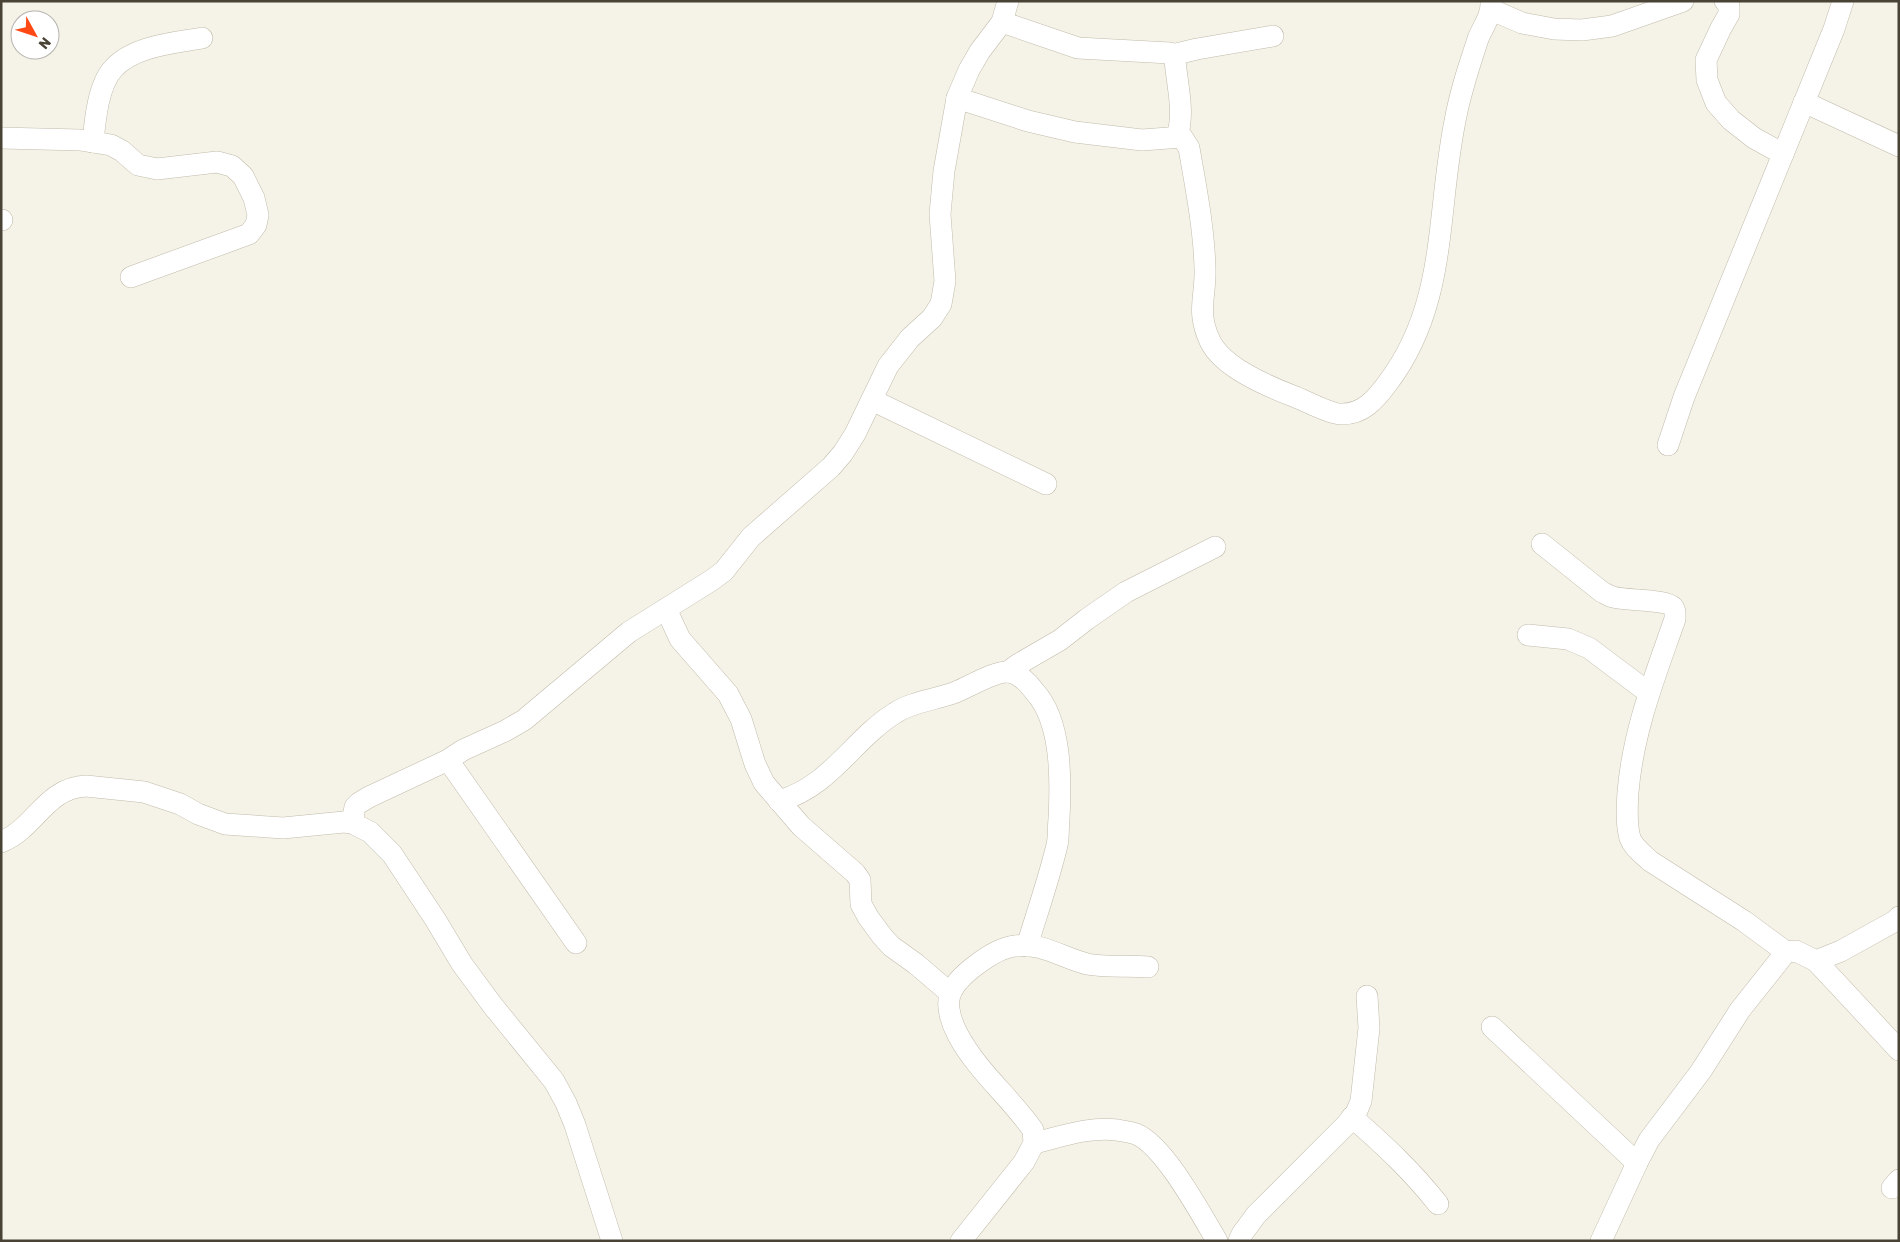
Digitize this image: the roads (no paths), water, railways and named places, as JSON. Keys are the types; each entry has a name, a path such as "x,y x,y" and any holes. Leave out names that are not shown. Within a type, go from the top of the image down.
{"street":[{"path":"352,823 359,803 382,790 448,760 463,750 505,732 524,720 629,632 700,589 724,571 752,537 831,467 847,447 888,366 910,338 932,318 941,304 945,281 940,214 944,171 957,98 969,70 980,51 1002,22 1008,1"},
{"path":"957,98 1028,121 1075,132 1142,140 1182,137 1186,143 1192,168 1206,271 1201,312 1211,342 1223,356 1246,375 1340,415 1356,412 1373,402 1401,365 1412,345 1422,320 1434,276 1451,138 1458,105 1479,36 1491,6 1522,23 1554,29 1582,30 1612,26 1683,1"},
{"path":"1725,1 1729,4 1730,14 1721,28 1706,60 1707,80 1716,103 1731,120 1754,138 1783,154"},
{"path":"1668,445 1684,397 1834,29 1843,1"},
{"path":"1002,22 1078,48 1167,52 1172,55 1181,113 1177,137"},
{"path":"1172,55 1273,36"},
{"path":"93,142 98,106 112,69 126,59 151,46 202,38"},
{"path":"1804,102 1899,146"},
{"path":"1,138 93,142 111,145 122,151 138,165 157,169 217,162 232,166 243,176 254,198 258,215 256,225 249,234 131,277"},
{"path":"872,400 1046,484"},
{"path":"1542,544 1602,592 1614,597 1644,602 1660,602 1672,606 1675,612 1675,619 1637,732 1630,765 1628,805 1630,839 1650,861 1744,921 1786,952 1796,951 1816,961 1899,1050"},
{"path":"779,801 797,795 818,783 894,713 904,708 956,692 983,678 1008,672 1060,640 1126,592 1215,547"},
{"path":"666,609 680,639 728,694 741,718 754,764 764,783 801,826 855,873 860,880 861,904 882,936 891,946 950,993"},
{"path":"1528,635 1568,639 1589,648 1649,693"},
{"path":"1008,672 1021,678 1030,686 1040,697 1048,713 1055,735 1061,783 1057,843 1026,946"},
{"path":"448,760 576,943"},
{"path":"1,842 12,838 23,830 51,798 76,787 144,792 180,804 198,814 225,824 283,828 337,822 352,823 370,832 392,854 462,964 493,1006 554,1081 575,1125 612,1241"},
{"path":"1816,961 1841,951 1899,917"},
{"path":"961,1241 1024,1162 1034,1143 1033,1130 1025,1118 971,1056 957,1034 950,1015 950,993 960,980 977,964 1000,950 1015,945 1045,948 1086,964 1102,967 1148,967"},
{"path":"1601,1241 1649,1140 1701,1071 1740,1010 1786,952"},
{"path":"1239,1241 1256,1215 1352,1117 1361,1101 1369,1028 1367,996"},
{"path":"1492,1027 1637,1163"},
{"path":"1352,1117 1418,1178 1438,1204"},
{"path":"1034,1143 1088,1130 1116,1130 1138,1135 1157,1151 1183,1183 1217,1241"}]}
